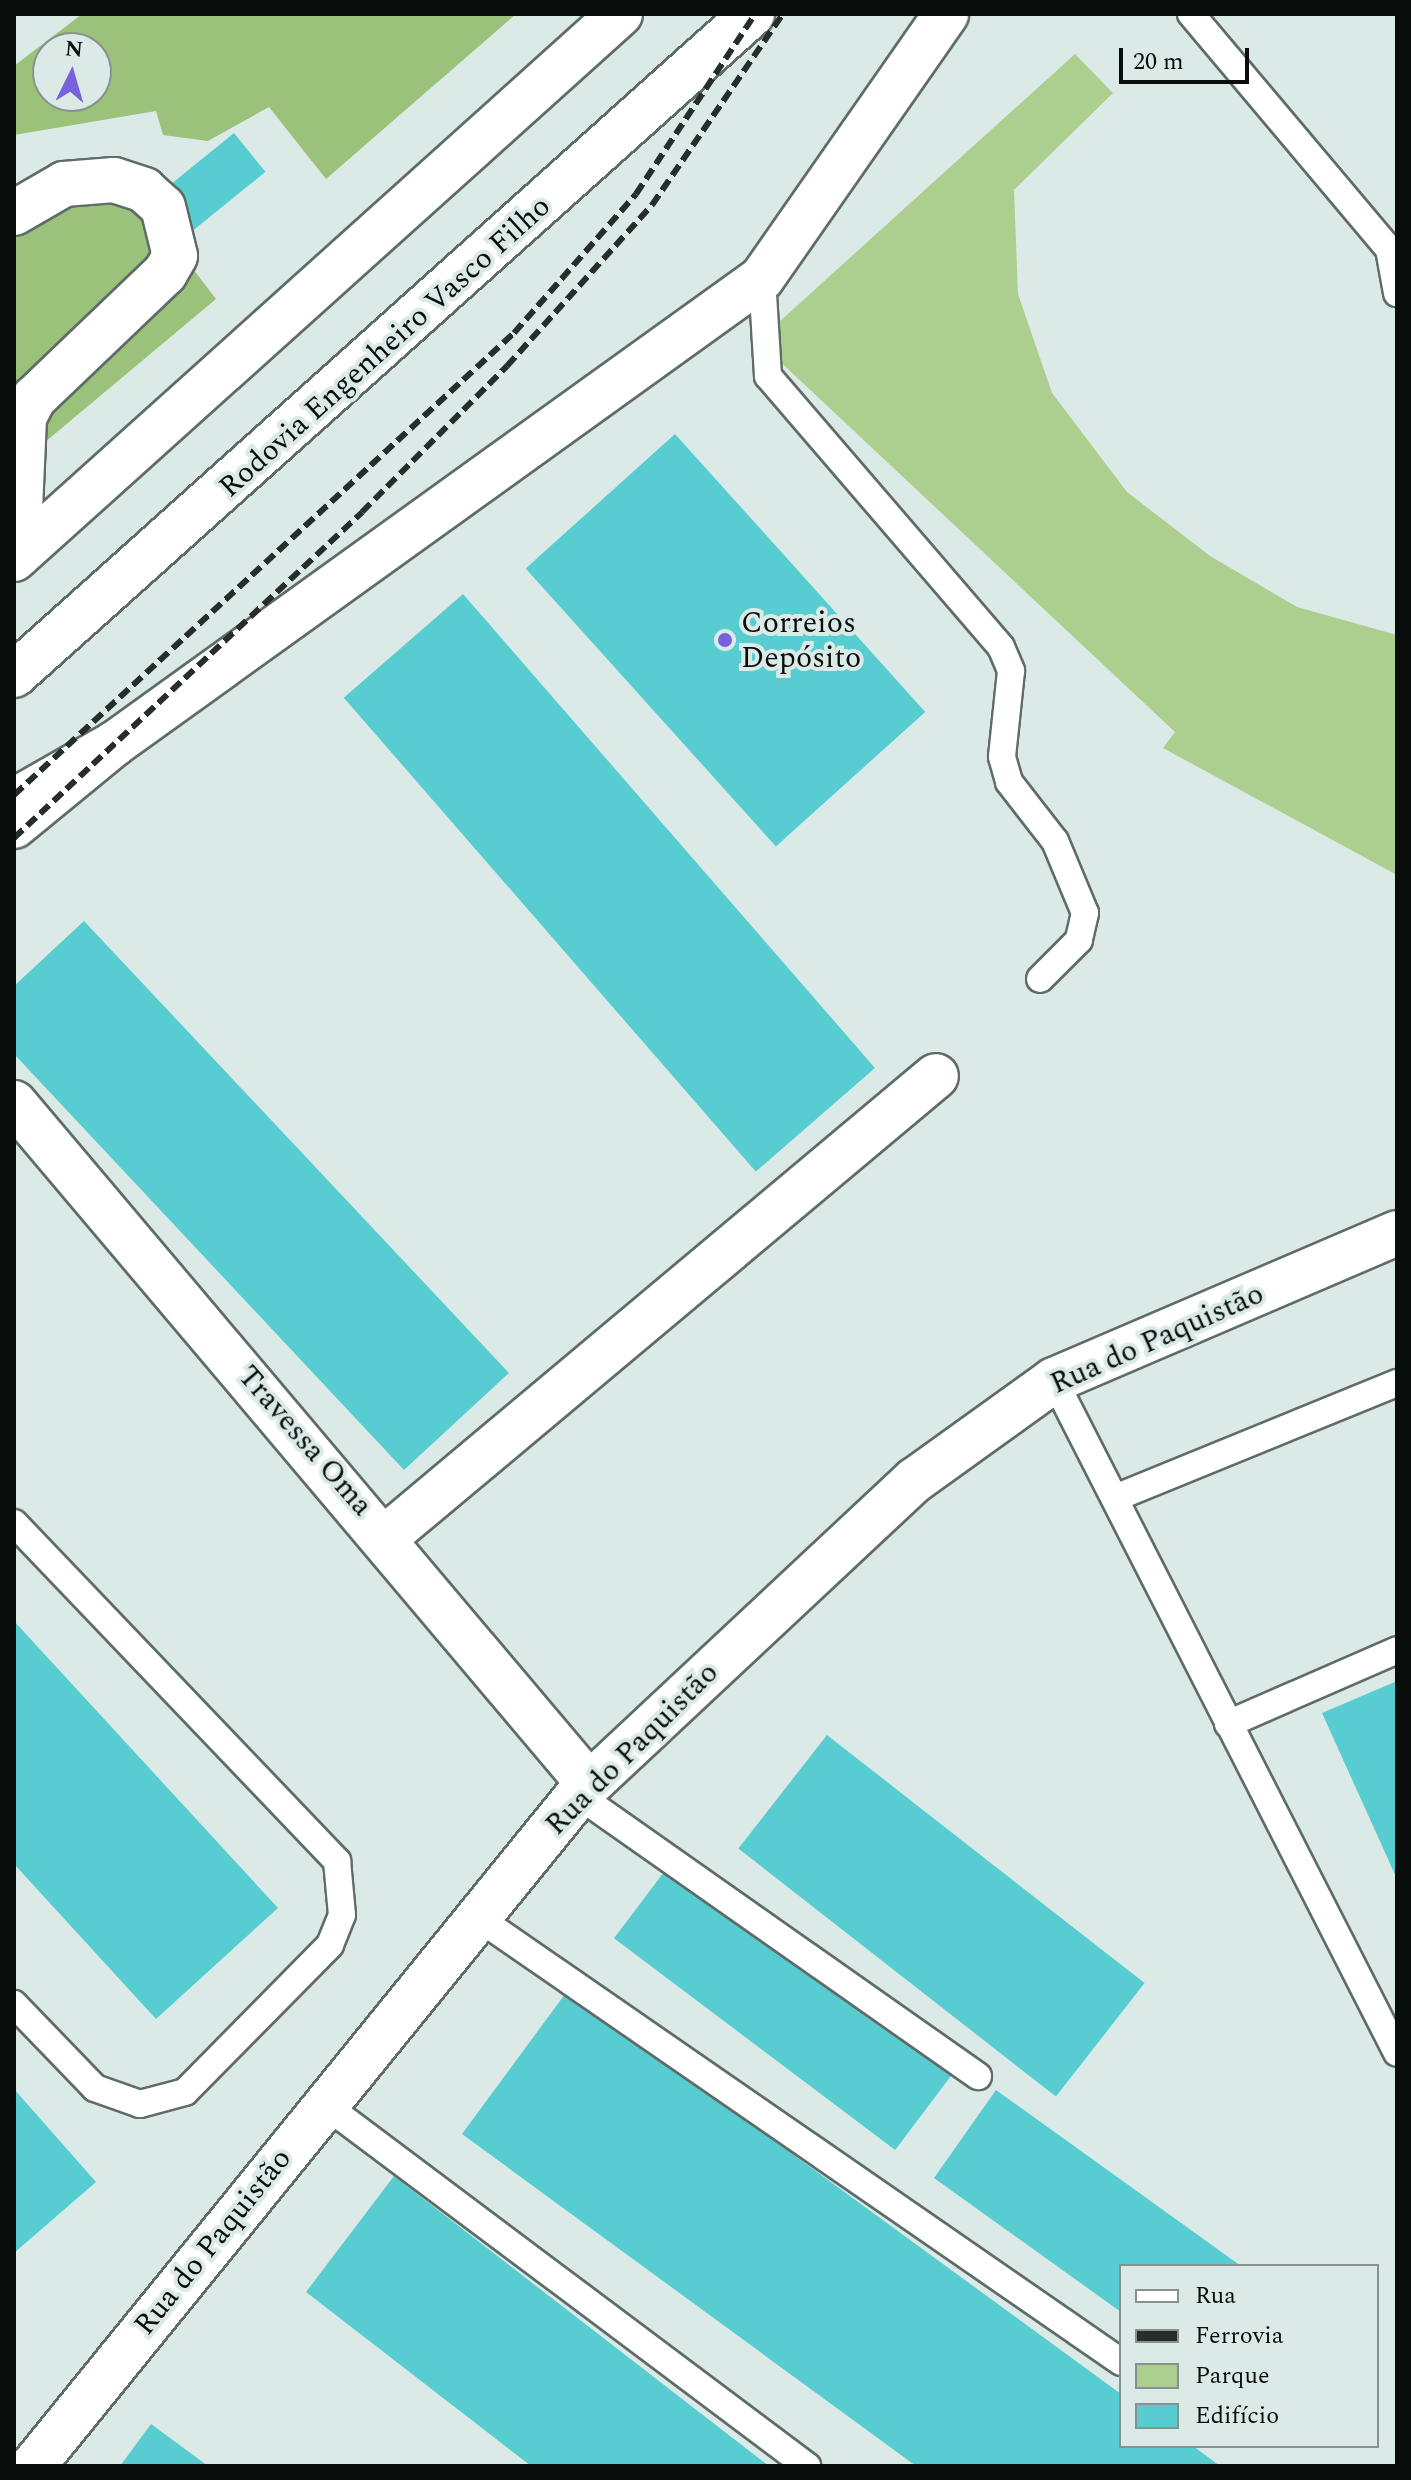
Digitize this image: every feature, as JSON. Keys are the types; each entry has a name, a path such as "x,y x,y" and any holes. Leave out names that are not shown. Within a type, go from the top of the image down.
{"main road":[{"path":"16,557 620,14"},
{"name":"Rodovia Engenheiro Vasco Filho","path":"14,675 752,14"},
{"path":"14,826 114,744 700,326 762,278 946,14"},
{"path":"14,213 64,184 114,180 144,190 163,207 175,256 165,273 34,398 24,418 16,557"},
{"path":"14,801 114,744"},
{"path":"387,1536 936,1076"},
{"name":"Travessa Oma","path":"14,1103 387,1536 583,1789"},
{"name":"Rua do Paquistão","path":"33,2466 583,1789 915,1480 1054,1380 1397,1233"}],"lane":[{"path":"1191,14 1389,249 1397,293"},
{"path":"762,278 768,376 1001,647 1011,671 1002,757 1009,782 1055,841 1085,913 1079,940 1040,979"},
{"path":"1054,1380 1397,2053"},
{"path":"1115,1498 1397,1383"},
{"path":"14,1523 337,1861 342,1915 330,1945 185,2092 140,2104 95,2088 14,2004"},
{"path":"1228,1724 1397,1650"},
{"path":"583,1789 978,2076"},
{"path":"477,1917 1119,2361"},
{"path":"324,2104 807,2466"}],"green space":[{"path":"82,14 516,14 326,179 269,107 208,141 163,135 156,111 14,135 14,66 32,52 32,112 112,112 112,32 58,32"},
{"path":"1075,54 1113,93 1014,190 1018,294 1052,393 1127,492 1210,556 1297,607 1397,635 1397,875 1163,748 1175,732 758,341"},
{"path":"138,197 216,299 14,468 14,233 48,206"}],"building":[{"path":"234,133 265,172 194,230 163,191"},
{"name":"Correios Depósito","path":"675,434 925,712 776,846 526,568"},
{"path":"463,594 875,1068 756,1172 344,698"},
{"path":"84,921 509,1373 404,1470 14,1054 14,986"},
{"path":"14,1621 278,1908 156,2019 14,1864"},
{"path":"1397,1681 1397,1879 1322,1713"},
{"path":"827,1735 1145,1983 1056,2097 738,1848"},
{"path":"670,1864 951,2076 895,2150 614,1938"},
{"path":"568,1990 1119,2393 1119,2448 1196,2448 1220,2466 916,2466 462,2134"},
{"path":"14,2089 96,2182 14,2253"},
{"path":"996,2090 1238,2264 1119,2264 1119,2311 934,2178"},
{"path":"394,2176 769,2466 531,2466 306,2292"},
{"path":"151,2424 208,2466 120,2466"}],"railway":[{"path":"14,795 514,333 636,194 755,14"},
{"path":"14,838 362,512 507,366 652,205 783,14"}],"place":[{"name":"Correios Depósito","path":"725,640"}]}
